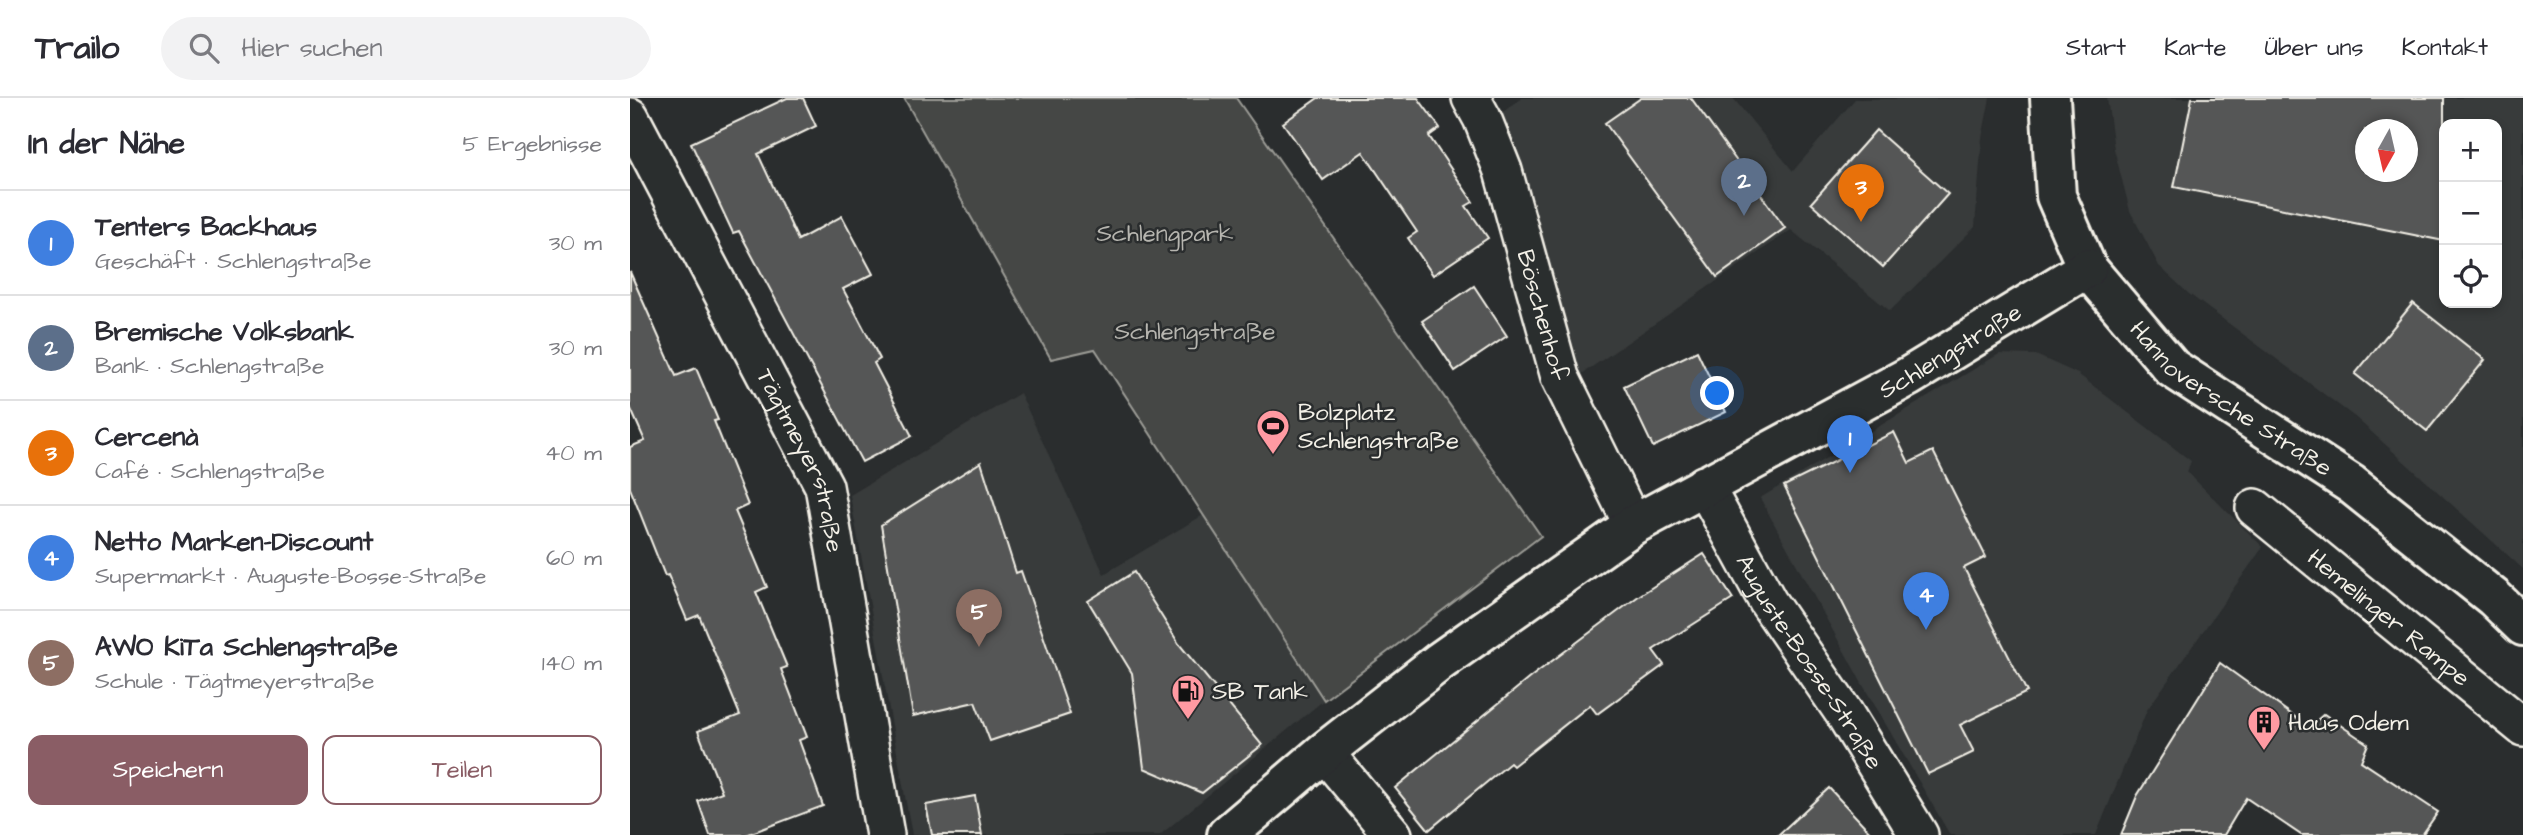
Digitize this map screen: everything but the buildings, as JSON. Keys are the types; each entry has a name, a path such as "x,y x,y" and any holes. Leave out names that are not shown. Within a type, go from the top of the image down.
{"street":[{"name":"Böschenhof","path":"1471,98 1482,118 1503,172 1560,377 1633,525"},
{"name":"Hannoversche Straße","path":"2050,98 2056,196 2087,268 2172,368 2351,484 2494,598 2523,626"},
{"name":"Tägtmeyerstraße","path":"630,117 824,486 885,835"},
{"name":"Schlengstraße","path":"1227,835 1324,752 1439,662 1633,525 1908,377 2087,268"},
{"name":"Auguste-Bosse-Straße","path":"1704,485 1768,602 1844,713 1919,835"},
{"name":"Hemelinger Rampe","path":"2255,508 2523,727"},
{"path":"1324,752 1393,835"}],"shaded area":[{"path":"1522,98 1733,98 1793,171 1855,99 1990,98 1982,138 1975,227 1890,311 1791,230 1576,378 1496,117"},
{"path":"2107,98 2523,98 2523,569 2356,418 2189,294 2159,266 2130,211 2114,149"},
{"path":"1999,354 2036,355 2078,374 2191,461 2187,472 2263,547 2147,710 2096,835 1950,835 1860,680 1760,498"},
{"path":"1020,393 1104,574 1205,514 1324,700 1160,835 912,835 850,495"}],"green space":[{"name":"Schlengpark","path":"904,98 1236,98 1541,536 1324,700 1095,349 1051,359"}],"place":[{"name":"Bremische Volksbank","path":"1744,216"},
{"name":"Cercenà","path":"1861,222"},
{"name":"Bolzplatz Schlengstraße","path":"1273,456"},
{"name":"Tenters Backhaus","path":"1850,473"},
{"name":"Netto Marken-Discount","path":"1926,630"},
{"name":"AWO KiTa Schlengstraße","path":"979,647"},
{"name":"SB Tank","path":"1188,721"},
{"name":"Haus Odem","path":"2264,752"}]}
